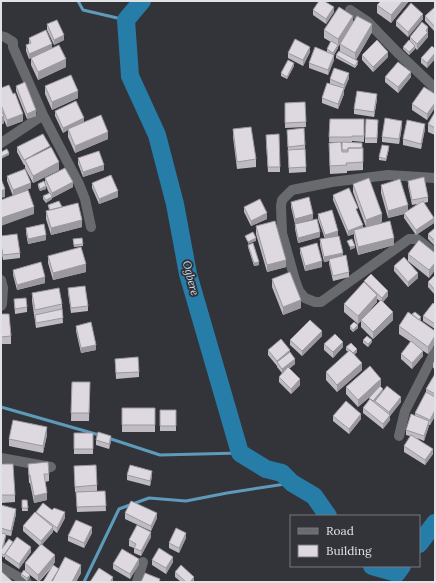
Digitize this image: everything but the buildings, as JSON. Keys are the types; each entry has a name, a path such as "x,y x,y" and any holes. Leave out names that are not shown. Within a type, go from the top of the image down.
{"street":[{"path":"350,10 368,22 435,88"},
{"path":"1,36 13,42 43,115 79,184 85,199 91,227"},
{"path":"1,143 43,115"},
{"path":"435,178 388,175 332,182 292,190 282,200 281,206 282,233 295,280 299,291 309,301 321,302 409,239 417,239 435,254"},
{"path":"1,280 3,288 1,306"},
{"path":"399,436 405,410 435,352"},
{"path":"1,458 51,467"},
{"path":"138,582 143,562"},
{"path":"1,567 27,582"}],"waterway":[{"path":"78,1 83,10 126,20"},
{"name":"Ogbere","path":"142,1 126,20 130,76 157,135 175,204 188,274 240,453 266,469 282,473 292,483 314,496 327,515"},
{"path":"1,407 99,435"},
{"path":"108,438 160,455 240,453"},
{"path":"84,582 119,509 149,498 186,501 292,483"},
{"name":"Ogbere","path":"420,543 435,523"},
{"name":"Ogbere","path":"376,567 397,573 401,567"}]}
